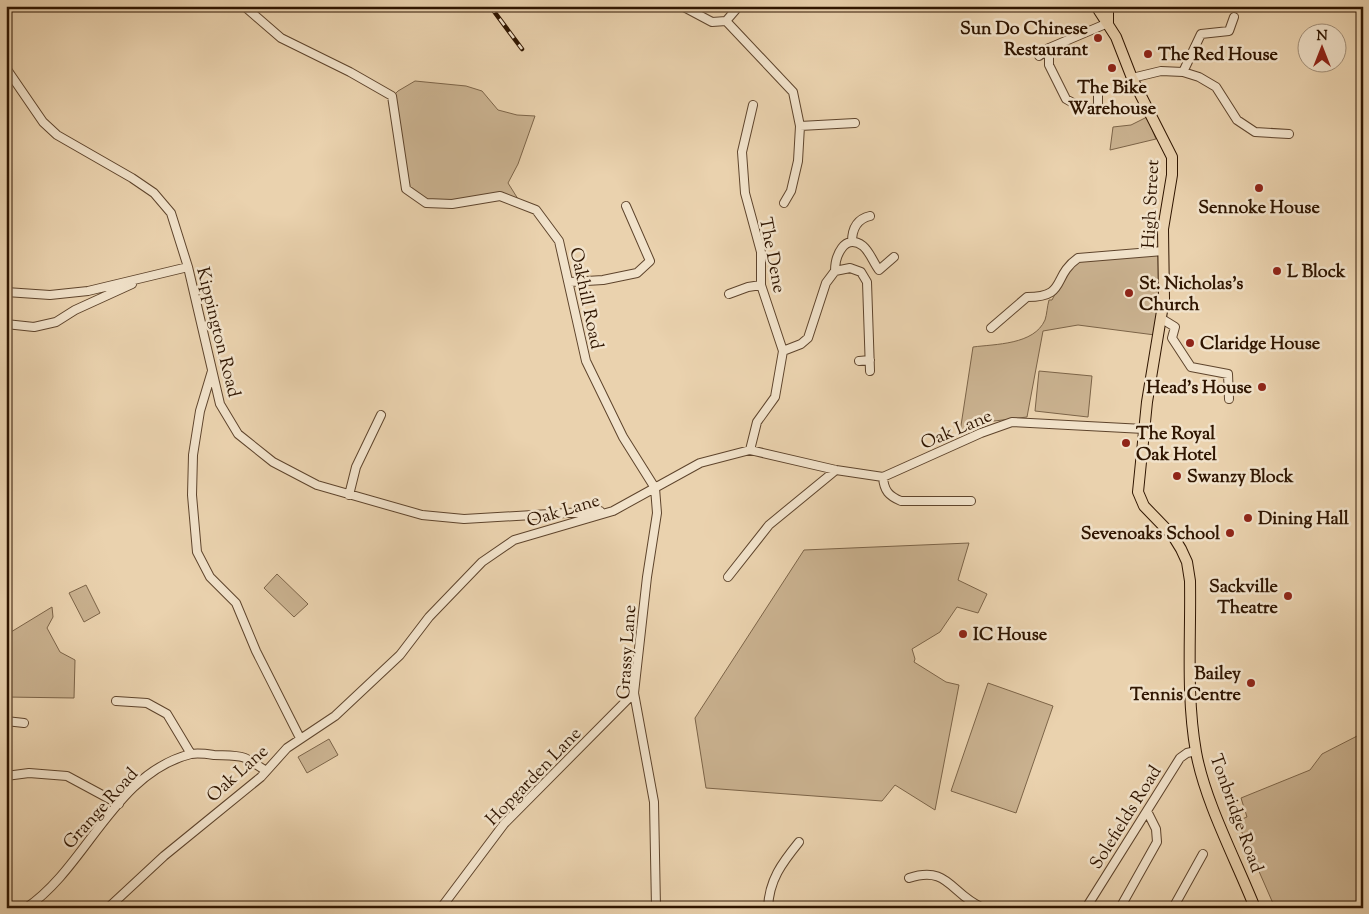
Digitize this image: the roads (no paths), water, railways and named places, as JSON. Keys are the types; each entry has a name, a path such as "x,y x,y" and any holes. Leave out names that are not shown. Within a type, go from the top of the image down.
{"main road":[{"path":"1096,6 1108,23"},
{"name":"High Street","path":"1108,6 1108,23 1132,78 1172,157 1172,175 1163,229 1162,318 1144,429 1139,497 1144,506 1163,527"},
{"name":"Tonbridge Road","path":"1163,527 1181,549 1187,562 1190,581 1189,663 1196,751 1201,772 1256,908"}],"street":[{"name":"Oakhill Road","path":"244,6 281,38 350,72 392,96 406,189 426,203 452,204 500,196 536,210 559,241 570,282 586,361 623,437 655,488"},
{"path":"682,6 712,22 726,21 739,6"},
{"path":"1184,72 1201,34 1229,31 1234,17"},
{"path":"726,21 793,92 800,126 798,161 790,191 784,203"},
{"path":"1039,56 1049,48 1108,23"},
{"path":"1049,48 1049,65 1068,102 1082,108 1098,108 1098,92"},
{"path":"1132,78 1161,71 1184,72 1199,77 1216,87 1237,120 1255,132 1289,134"},
{"name":"Kippington Road","path":"7,73 43,122 58,135 154,193 171,213 188,267 220,404 238,434 273,462 317,485 422,515 464,519 613,510"},
{"name":"The Dene","path":"750,450 757,422 775,397 783,351 761,286 762,260 745,193 741,159 742,146 753,105"},
{"path":"800,126 854,122"},
{"path":"570,282 603,280 638,273 650,261 626,206"},
{"path":"852,242 855,227 859,221 870,216"},
{"path":"783,351 801,344 808,338 826,283 835,271 838,253 842,246 852,242 865,248 879,270 894,257"},
{"path":"991,328 1027,297 1046,297 1055,290 1067,266 1078,258 1163,251"},
{"path":"6,292 50,295 88,291 188,267"},
{"path":"835,271 850,268 861,272 867,282 870,371"},
{"path":"6,324 34,327 56,322 75,310 114,294 141,278"},
{"path":"734,281 737,290"},
{"path":"729,294 737,290 761,286"},
{"path":"1162,318 1176,327 1172,338 1191,367 1228,374 1229,399"},
{"path":"859,361 870,360"},
{"path":"212,370 200,411 193,455 192,495 197,552 210,577 236,603 256,651 300,738"},
{"path":"349,495 356,467 381,415"},
{"name":"Oak Lane","path":"108,908 164,856 266,771 287,748 335,716 400,655 429,617 482,562 514,540 613,510 700,463 750,450 836,470 884,477 981,432 1012,422 1144,429"},
{"path":"728,577 769,524 836,470"},
{"path":"884,477 886,492 901,501 971,501"},
{"name":"Grassy Lane","path":"655,488 657,513 646,577 634,693 654,802 656,908"},
{"name":"Hopgarden Lane","path":"441,908 504,824 634,693"},
{"path":"116,701 147,703 167,714 191,754"},
{"path":"6,722 24,723"},
{"name":"Solefields Road","path":"1086,908 1180,758 1187,753 1196,751"},
{"name":"Grange Road","path":"26,908 38,900 60,876 119,804 140,783 156,771 191,754 242,755 266,771"},
{"path":"6,776 28,773 67,776 119,804"},
{"path":"1120,908 1157,842 1156,830 1147,811"},
{"path":"768,908 768,892 773,878 799,842"},
{"path":"1173,908 1203,854"},
{"path":"909,878 920,875 938,876 972,903 983,908"}],"railway":[{"path":"490,6 522,49"}],"place":[{"name":"Sun Do Chinese Restaurant","path":"1098,38"},
{"name":"The Red House","path":"1148,54"},
{"name":"The Bike Warehouse","path":"1112,68"},
{"name":"Sennoke House","path":"1259,188"},
{"name":"L Block","path":"1277,271"},
{"name":"St. Nicholas's Church","path":"1129,293"},
{"name":"Claridge House","path":"1190,343"},
{"name":"Head's House","path":"1262,387"},
{"name":"The Royal Oak Hotel","path":"1126,443"},
{"name":"Swanzy Block","path":"1177,476"},
{"name":"Dining Hall","path":"1248,518"},
{"name":"Sevenoaks School","path":"1230,533"},
{"name":"Sackville Theatre","path":"1288,596"},
{"name":"IC House","path":"963,634"},
{"name":"Bailey Tennis Centre","path":"1251,683"}]}
